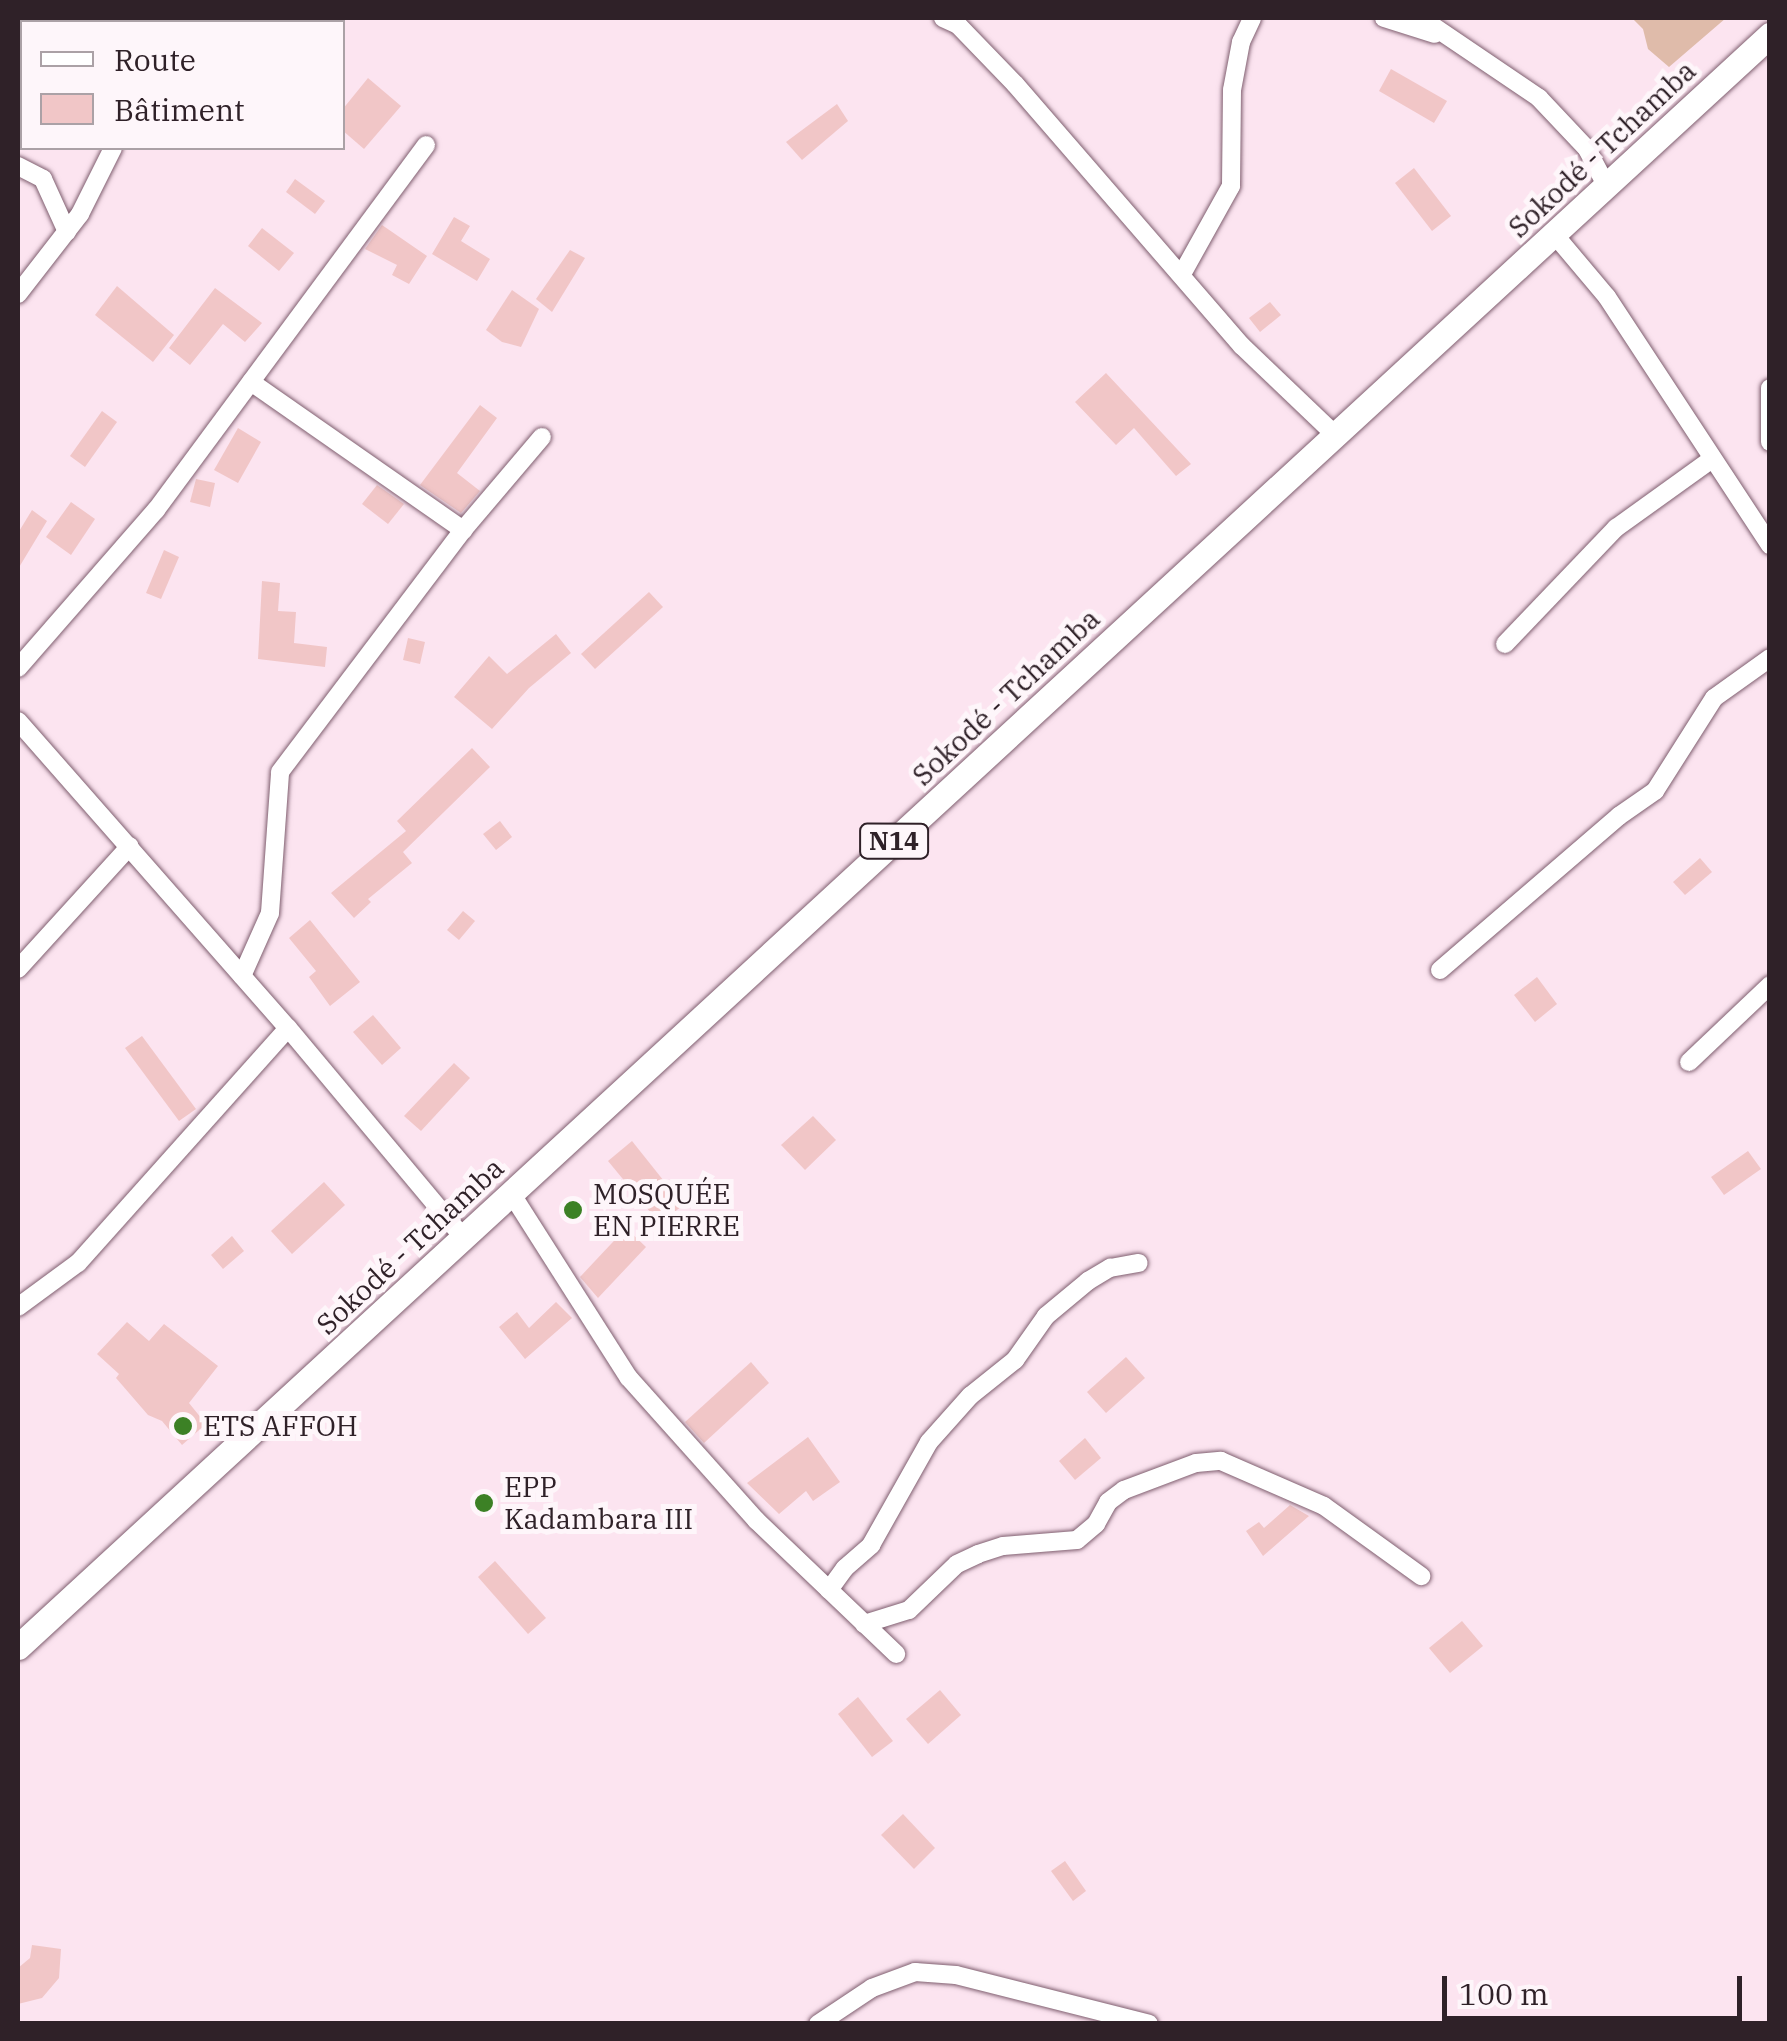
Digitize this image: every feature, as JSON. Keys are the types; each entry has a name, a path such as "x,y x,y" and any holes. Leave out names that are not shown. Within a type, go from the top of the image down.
{"main road":[{"name":"Sokodé - Tchamba","path":"18,1648 1770,35"}],"street":[{"path":"943,18 958,25 1015,84 1252,356 1335,434"},
{"path":"1182,274 1231,186 1232,90 1241,42 1252,18"},
{"path":"1384,18 1441,35"},
{"path":"1421,18 1539,98 1587,149 1606,185"},
{"path":"18,668 156,510 426,146"},
{"path":"18,294 80,214 112,150"},
{"path":"18,166 43,179 66,232"},
{"path":"1554,234 1607,297 1770,546"},
{"path":"250,382 463,530"},
{"path":"1770,388 1770,442"},
{"path":"242,976 270,913 280,772 463,530 542,437"},
{"path":"1506,644 1616,528 1712,459"},
{"path":"1440,970 1619,816 1656,792 1714,698 1770,658"},
{"path":"18,721 288,1028 463,1238"},
{"path":"18,968 130,846"},
{"path":"1689,1062 1770,985"},
{"path":"18,1307 78,1262 288,1028"},
{"path":"511,1194 630,1378 756,1520 896,1654"},
{"path":"829,1590 844,1568 871,1546 929,1442 970,1396 1005,1370 1046,1316 1110,1268 1140,1263"},
{"path":"864,1624 909,1610 957,1564 978,1554 1003,1546 1077,1540 1096,1524 1108,1502 1124,1490 1196,1463 1221,1461 1324,1506 1421,1576"},
{"path":"818,2024 872,1988 914,1972 956,1974 1149,2024"}],"shaded area":[{"path":"1632,18 1726,18 1669,67 1648,49 1643,29"}],"building":[{"path":"1391,69 1447,101 1434,123 1379,91"},
{"path":"368,78 401,106 364,149 345,133 345,106"},
{"path":"837,104 848,121 802,160 786,142"},
{"path":"1414,168 1451,216 1432,231 1395,183"},
{"path":"295,179 325,201 315,214 286,192"},
{"path":"454,217 470,226 461,241 490,259 477,281 432,254"},
{"path":"382,225 427,256 409,284 392,275 397,265 365,249"},
{"path":"262,228 294,253 279,271 248,246"},
{"path":"570,250 585,258 552,312 536,299"},
{"path":"117,286 174,335 153,362 95,315"},
{"path":"215,288 262,323 245,342 223,324 190,365 169,348"},
{"path":"512,290 539,309 521,347 502,342 486,330"},
{"path":"1270,302 1281,315 1260,332 1249,318"},
{"path":"1106,373 1191,464 1176,476 1134,428 1116,445 1075,402"},
{"path":"480,405 497,418 457,473 480,491 461,513 420,485"},
{"path":"102,411 117,422 85,467 70,456"},
{"path":"238,428 261,442 238,483 214,470"},
{"path":"196,479 215,483 210,507 190,502"},
{"path":"377,485 404,504 388,524 362,504"},
{"path":"71,502 95,519 71,555 46,537"},
{"path":"32,510 47,521 18,569 18,533"},
{"path":"164,550 179,557 161,599 146,593"},
{"path":"262,581 280,583 278,611 296,612 294,643 327,647 325,667 258,659"},
{"path":"649,592 663,607 595,669 581,654"},
{"path":"556,634 571,653 529,688 492,729 454,697 489,656 507,674"},
{"path":"408,638 425,642 420,664 403,660"},
{"path":"472,748 490,767 403,852 412,863 368,899 371,902 354,918 331,893 406,831 397,821"},
{"path":"500,821 512,837 496,850 483,834"},
{"path":"1700,858 1712,872 1685,895 1673,882"},
{"path":"463,911 475,921 459,940 447,930"},
{"path":"310,920 360,982 330,1006 309,977 316,971 289,938"},
{"path":"1537,977 1557,1004 1535,1022 1514,995"},
{"path":"373,1015 401,1048 382,1065 353,1032"},
{"path":"142,1036 196,1109 179,1121 125,1048"},
{"path":"454,1063 470,1078 421,1131 404,1116"},
{"path":"813,1116 836,1140 805,1170 781,1145"},
{"path":"632,1141 683,1205 660,1224 608,1161"},
{"path":"1748,1151 1761,1169 1724,1195 1711,1177"},
{"path":"324,1182 345,1205 292,1254 271,1231"},
{"path":"626,1228 646,1247 598,1298 580,1277"},
{"path":"232,1236 244,1251 223,1269 211,1255"},
{"path":"556,1302 572,1318 525,1359 499,1327 517,1312 529,1328"},
{"path":"127,1322 149,1341 164,1324 218,1366 189,1403 206,1424 182,1445 162,1421 148,1415 116,1378 119,1374 97,1354"},
{"path":"1126,1357 1145,1378 1106,1413 1087,1392"},
{"path":"751,1362 769,1383 704,1443 685,1422"},
{"path":"808,1437 840,1482 813,1501 806,1491 779,1514 747,1483"},
{"path":"1085,1438 1101,1458 1075,1480 1059,1461"},
{"path":"1290,1505 1309,1516 1263,1556 1246,1531 1259,1522 1264,1528"},
{"path":"495,1561 546,1618 528,1634 478,1577"},
{"path":"1462,1621 1483,1646 1450,1673 1429,1648"},
{"path":"940,1690 961,1715 928,1744 906,1719"},
{"path":"858,1697 893,1741 872,1757 838,1714"},
{"path":"903,1814 935,1848 914,1869 881,1835"},
{"path":"1065,1861 1086,1891 1073,1901 1051,1871"},
{"path":"32,1945 61,1949 59,1978 42,1998 18,2004 18,1968 30,1958"}],"place":[{"name":"MOSQUÉE EN PIERRE","path":"573,1210"},
{"name":"ETS AFFOH","path":"183,1426"},
{"name":"EPP Kadambara III","path":"484,1503"}]}
